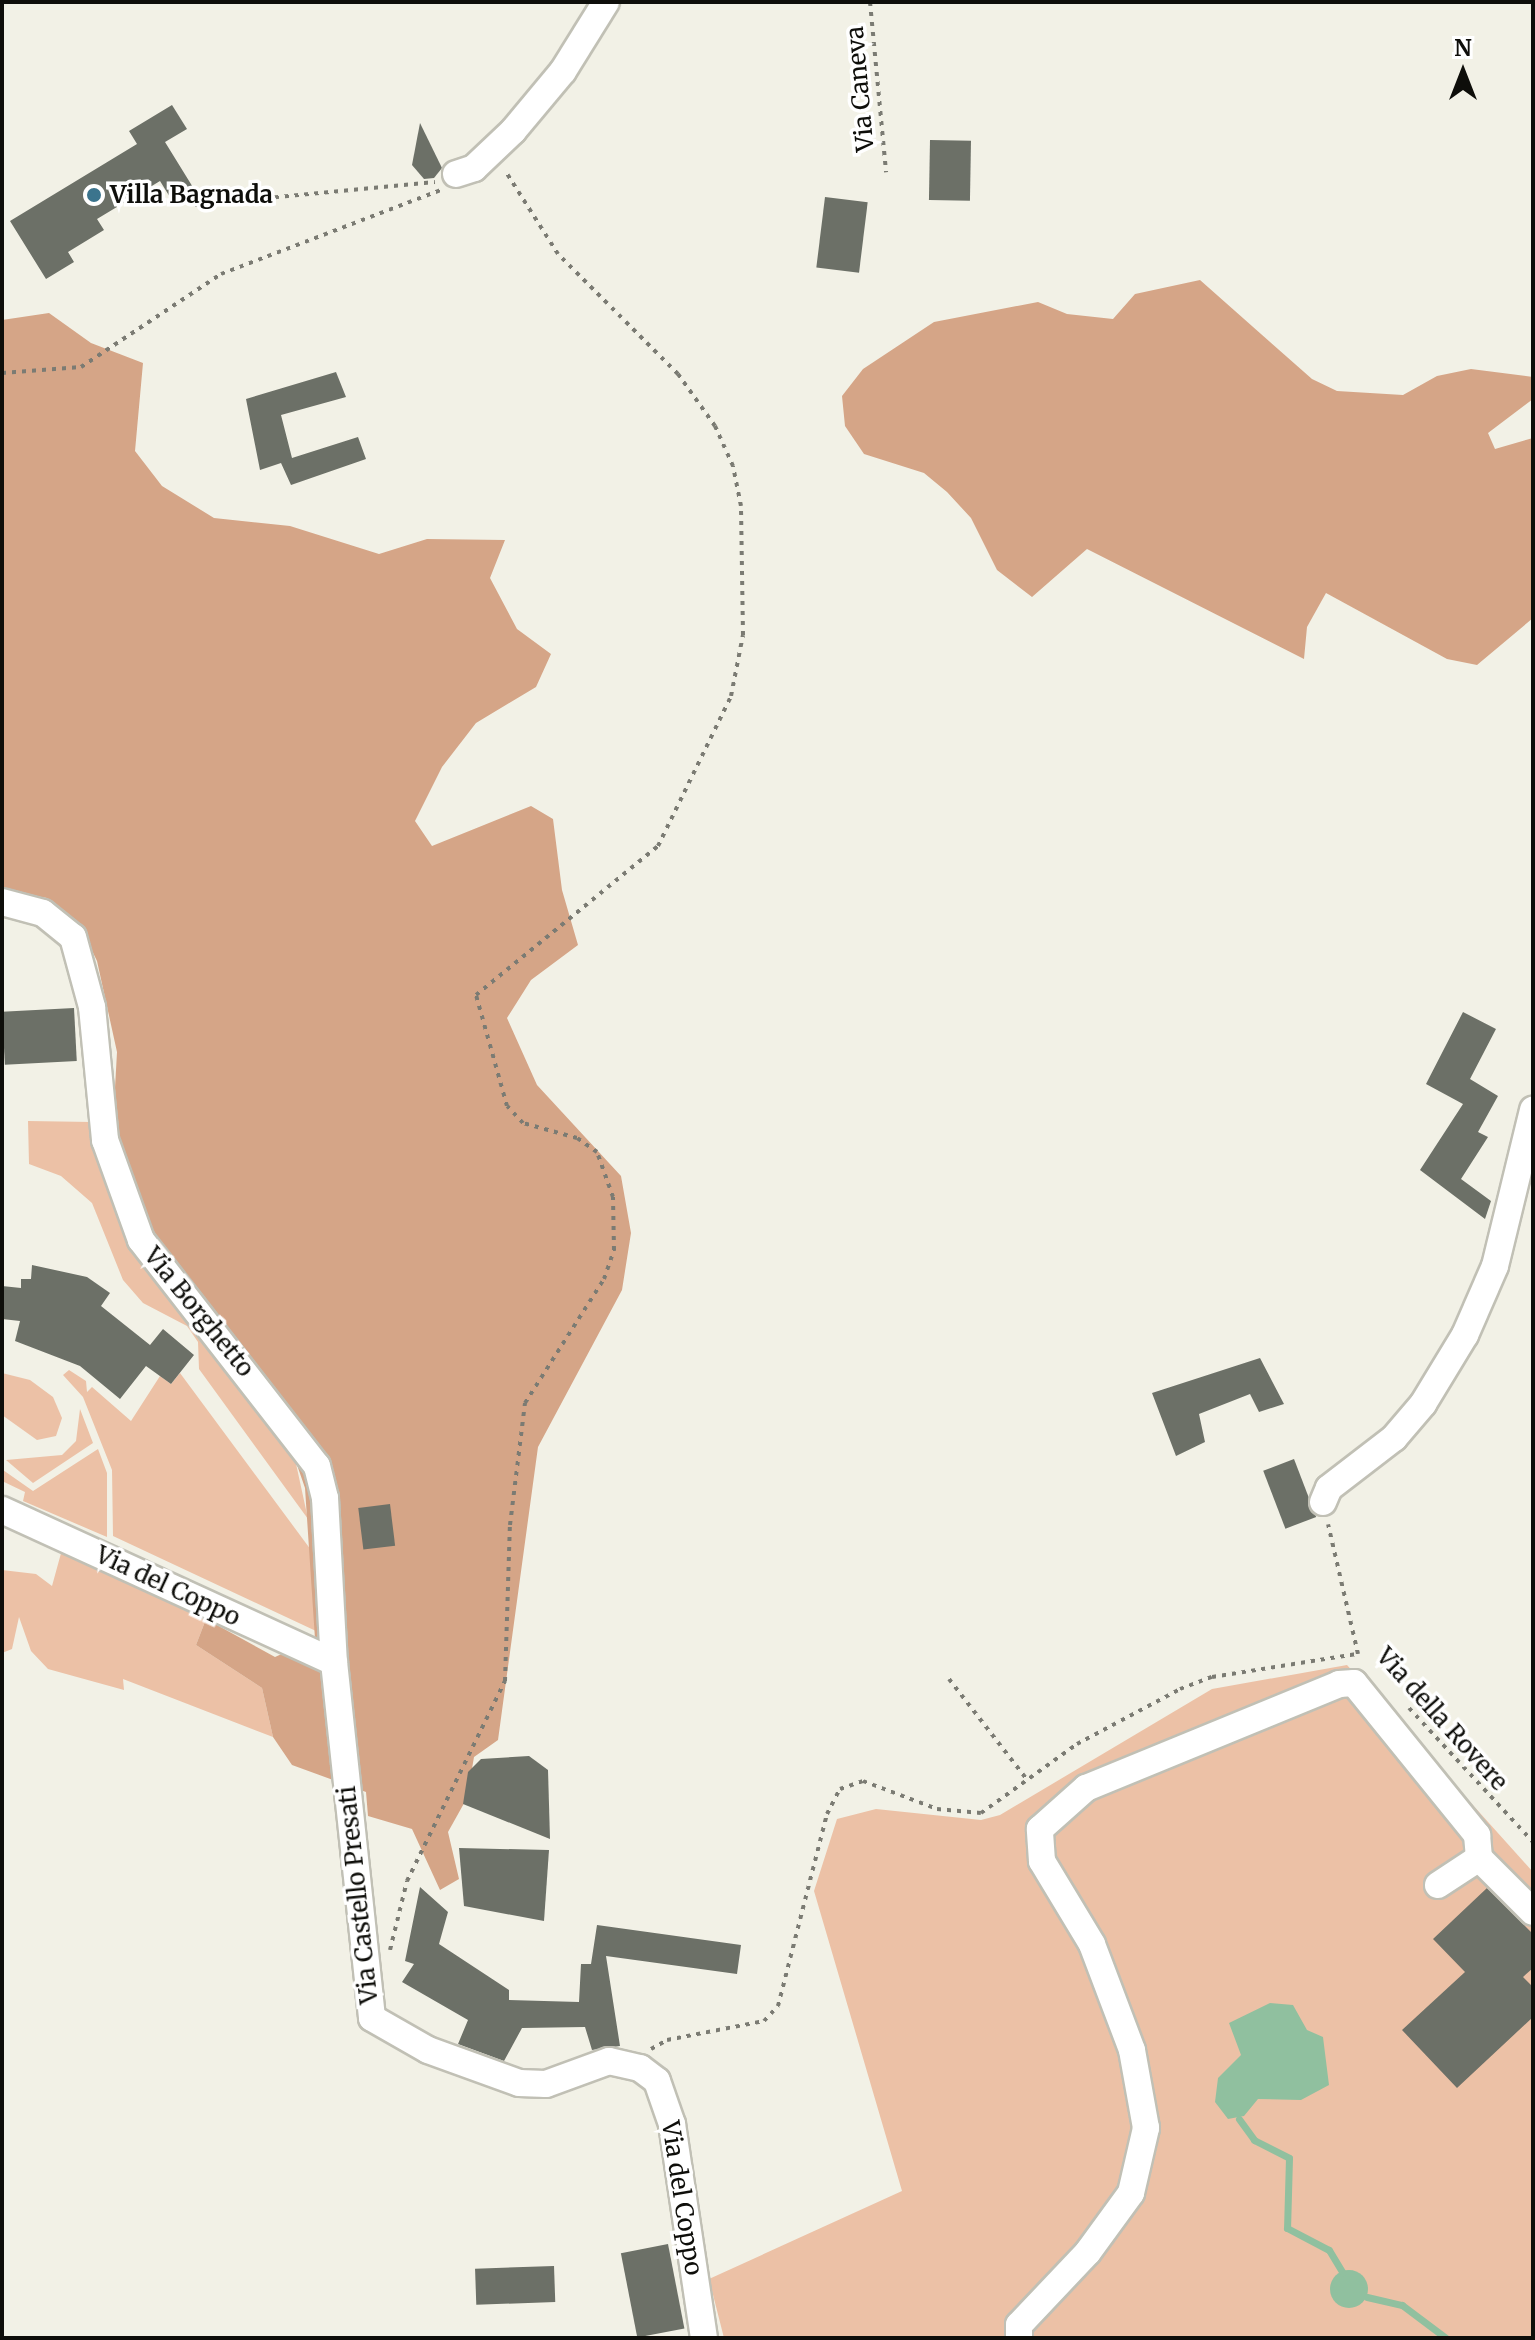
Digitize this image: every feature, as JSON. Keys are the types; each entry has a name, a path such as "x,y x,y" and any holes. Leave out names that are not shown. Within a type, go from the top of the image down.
{"street":[{"path":"456,174 495,151 563,71 606,2"},
{"name":"Via Borghetto","path":"2,902 43,913 73,937 92,1007 105,1140 141,1240 317,1466 325,1498 334,1662"},
{"path":"1323,1502 1329,1488 1394,1438 1423,1404 1465,1335 1495,1266 1533,1110"},
{"name":"Via del Coppo","path":"2,1510 334,1662"},
{"name":"Via Castello Presati","path":"334,1662 372,2018 428,2050 519,2083 546,2084 609,2061 640,2068"},
{"path":"1019,2338 1028,2313 1088,2252 1131,2193 1146,2128 1132,2050 1092,1944 1042,1861 1040,1829 1086,1788 1354,1683 1477,1835 1479,1858 1533,1912"},
{"path":"1438,1885 1479,1858"},
{"name":"Via del Coppo","path":"640,2068 661,2087 672,2124 704,2338"}],"path":[{"name":"Via Caneva","path":"870,2 886,172"},
{"path":"388,1958 407,1881 505,1681 510,1525 525,1403 604,1279 614,1250 613,1197 597,1152 577,1138 523,1123 507,1106 476,995 658,846 731,696 743,635 741,506 733,466 715,426 678,374 558,254 495,151"},
{"path":"195,205 429,185 456,174"},
{"path":"2,373 81,367 221,274 441,190 456,174"},
{"path":"640,2068 649,2051 667,2040 764,2021 778,2006 827,1814 840,1789 863,1781 965,1813 981,1813 1077,1744 1212,1677 1358,1654 1323,1502"},
{"name":"Via della Rovere","path":"1358,1654 1365,1660"},
{"path":"949,1679 1028,1781"},
{"name":"Via della Rovere","path":"1398,1696 1533,1842"}],"shaded area":[{"path":"1200,280 1312,379 1337,391 1403,395 1437,376 1471,369 1533,377 1533,399 1488,433 1495,449 1533,438 1533,618 1477,665 1447,659 1326,593 1307,627 1304,659 1087,549 1032,597 997,570 971,518 947,492 924,473 864,454 845,426 842,396 863,369 934,322 1038,302 1067,314 1113,319 1135,294"},
{"path":"49,313 91,343 143,363 135,451 162,486 214,518 290,526 379,554 427,539 505,540 490,578 517,629 551,654 536,687 476,723 442,767 415,821 432,846 531,806 553,819 562,890 578,945 531,980 507,1018 537,1085 621,1176 631,1233 622,1290 538,1447 498,1740 474,1757 467,1798 448,1832 459,1879 440,1890 412,1829 368,1816 366,1792 292,1765 273,1737 262,1688 196,1645 206,1619 275,1657 315,1639 305,1488 295,1459 126,1234 114,1106 117,1052 97,961 78,922 47,898 4,891 2,320"},
{"path":"28,1121 92,1122 295,1459 308,1519 199,1369 198,1342 187,1326 143,1303 123,1280 92,1203 61,1176 29,1164"},
{"path":"69,1370 86,1381 87,1392 92,1387 131,1421 160,1376 171,1384 180,1373 311,1550 316,1631 113,1536 112,1470 83,1397 63,1375"},
{"path":"2,1373 30,1380 53,1397 62,1418 56,1436 37,1440 2,1415"},
{"path":"80,1409 93,1443 33,1483 6,1460 62,1455 76,1441"},
{"path":"98,1449 107,1473 107,1537 23,1501 25,1492 2,1481 3,1470 33,1491"},
{"path":"63,1546 206,1619 196,1645 262,1688 273,1737 123,1679 124,1690 48,1669 31,1651 19,1617 12,1649 2,1653 2,1570 36,1574 52,1586"},
{"path":"1347,1665 1533,1872 1533,2338 724,2338 709,2279 902,2191 814,1891 837,1819 876,1809 981,1820 1000,1815 1212,1689"},
{"path":"1270,2003 1293,2005 1307,2030 1323,2037 1329,2085 1301,2100 1258,2099 1244,2116 1228,2119 1215,2102 1218,2078 1241,2055 1229,2023"},
{"path":"1349,2270 1362,2276 1368,2289 1362,2302 1349,2308 1336,2302 1330,2289 1336,2276"}],"building":[{"name":"Villa Bagnada","path":"172,105 187,129 165,142 194,189 173,202 160,181 97,219 104,230 68,252 74,262 46,279 10,221 137,144 129,131"},
{"path":"420,123 442,168 434,178 424,179 412,165"},
{"path":"930,140 971,141 970,201 929,200"},
{"path":"825,197 868,202 859,273 816,267"},
{"path":"336,372 346,397 281,415 292,458 358,437 366,459 291,485 281,463 260,470 246,399"},
{"path":"74,1008 77,1061 5,1065 2,1012"},
{"path":"1463,1012 1496,1029 1470,1079 1498,1096 1478,1132 1488,1137 1461,1179 1491,1201 1485,1219 1420,1170 1463,1104 1426,1084"},
{"path":"32,1265 87,1277 110,1293 101,1306 150,1345 163,1329 194,1355 171,1384 146,1366 120,1399 80,1366 15,1341 20,1321 2,1319 2,1286 21,1288 21,1279 31,1279"},
{"path":"1260,1358 1284,1404 1259,1412 1250,1394 1199,1414 1205,1442 1176,1456 1152,1393"},
{"path":"1294,1459 1316,1517 1285,1529 1263,1471"},
{"path":"390,1504 395,1546 363,1550 358,1508"},
{"path":"529,1756 548,1770 550,1839 463,1804 468,1772 481,1759"},
{"path":"459,1848 549,1850 544,1921 464,1906"},
{"path":"420,1887 448,1912 439,1944 509,1990 509,2000 579,2002 581,1964 591,1964 597,1925 741,1945 737,1974 606,1956 620,2046 592,2050 585,2027 522,2028 504,2061 458,2044 468,2020 402,1982 414,1964 405,1961"},
{"path":"1487,1888 1533,1934 1533,1968 1523,1977 1533,1987 1533,2017 1457,2088 1402,2030 1465,1972 1433,1939"},
{"path":"668,2244 684,2328 637,2338 621,2253"},
{"path":"554,2266 555,2302 476,2305 475,2269"}],"waterway":[{"path":"1239,2119 1254,2140 1289,2158 1287,2228 1329,2250 1342,2272"},
{"path":"1367,2297 1402,2305 1446,2338"}],"place":[{"name":"Villa Bagnada","path":"94,195"}]}
